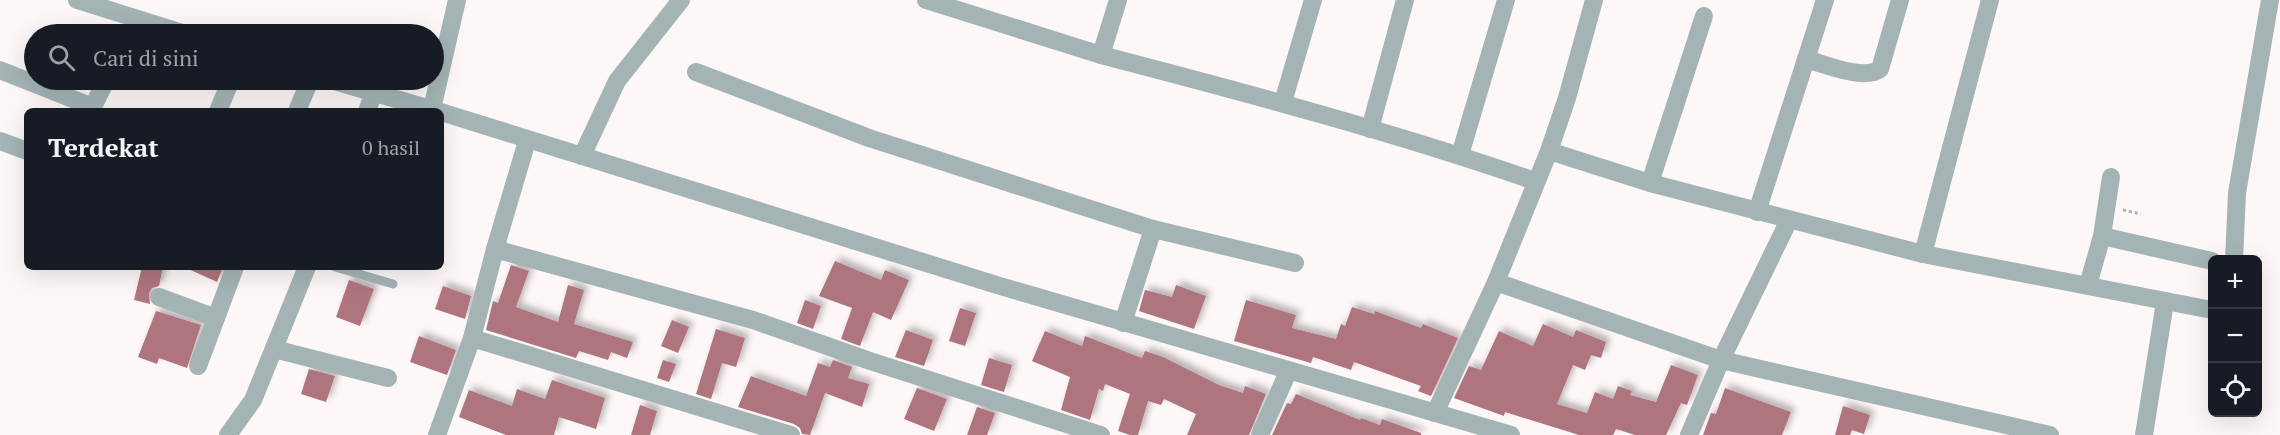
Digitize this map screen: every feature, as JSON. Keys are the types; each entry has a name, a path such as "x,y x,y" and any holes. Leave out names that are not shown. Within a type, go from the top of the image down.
{"street":[{"path":"77,0 112,6 127,24"},
{"path":"444,72 457,0"},
{"path":"582,156 617,81 681,0"},
{"path":"926,0 1101,55 1283,102 1460,155 1535,181"},
{"path":"1101,55 1118,0"},
{"path":"1283,102 1313,0"},
{"path":"1370,129 1405,0"},
{"path":"1460,155 1506,0"},
{"path":"1435,413 1496,282 1549,151 1567,98 1593,0"},
{"path":"1756,212 1825,0"},
{"path":"1806,59 1858,73 1875,72 1880,69 1900,0"},
{"path":"1923,254 1990,0"},
{"path":"2235,245 2237,193 2270,0"},
{"path":"1650,183 1704,16"},
{"path":"0,70 24,80"},
{"path":"696,72 869,138 1153,229 1294,263"},
{"path":"47,90 90,108"},
{"path":"92,108 101,90"},
{"path":"220,108 227,90"},
{"path":"298,108 306,90"},
{"path":"367,90 427,108"},
{"path":"438,108 441,90"},
{"path":"368,108 374,92"},
{"path":"444,113 527,141 1123,323 1511,435"},
{"path":"0,141 24,150"},
{"path":"437,435 472,338 527,141"},
{"path":"1549,151 1650,183 1923,254 2208,309"},
{"path":"2088,285 2102,236 2111,177"},
{"path":"1689,435 1721,360 1789,220"},
{"path":"1123,323 1153,229"},
{"path":"2102,236 2208,260"},
{"path":"495,249 753,320 870,361 1101,435"},
{"path":"198,366 234,270"},
{"path":"228,435 253,400 306,270"},
{"path":"1496,282 1721,360 2050,435"},
{"path":"159,297 216,318"},
{"path":"2144,435 2165,302"},
{"path":"472,338 791,435"},
{"path":"274,349 388,378"},
{"path":"1260,435 1288,372"}],"lane":[{"path":"345,270 393,284"}],"building":[{"path":"835,261 881,280 885,270 909,280 891,320 873,312 860,346 841,339 852,308 819,296"},
{"path":"511,265 529,271 516,307 558,322 568,285 584,290 574,324 633,342 627,358 611,352 608,360 579,351 576,358 486,330 493,301 498,303"},
{"path":"141,270 162,270 159,286 152,288 149,293 150,304 134,300"},
{"path":"191,270 222,270 217,282"},
{"path":"349,280 374,289 360,326 336,317"},
{"path":"1176,285 1206,296 1194,329 1139,311 1145,290 1172,297"},
{"path":"443,286 471,296 465,319 435,309"},
{"path":"805,300 821,306 813,329 797,323"},
{"path":"1246,300 1296,315 1292,328 1336,339 1341,324 1345,326 1352,307 1374,314 1375,311 1421,328 1423,324 1458,338 1431,396 1418,391 1421,386 1354,362 1351,370 1313,357 1311,363 1234,341"},
{"path":"960,308 976,313 965,346 949,341"},
{"path":"156,311 201,325 187,368 159,358 157,364 138,357"},
{"path":"672,320 689,327 678,353 661,346"},
{"path":"1543,324 1573,337 1576,330 1606,342 1601,358 1591,355 1585,370 1573,365 1557,404 1587,413 1595,392 1613,399 1618,386 1632,391 1630,395 1656,402 1671,365 1698,375 1687,405 1681,403 1666,435 1635,435 1616,429 1613,435 1579,435 1505,412 1504,416 1454,398 1469,366 1481,370 1499,331 1533,346"},
{"path":"716,329 745,338 736,367 722,363 711,399 696,394"},
{"path":"906,330 933,340 924,366 895,357"},
{"path":"1045,331 1082,346 1085,336 1142,358 1145,351 1163,357 1219,385 1243,393 1245,386 1266,394 1249,435 1187,435 1196,414 1164,399 1161,405 1148,401 1138,435 1130,435 1118,431 1130,394 1105,384 1103,391 1099,389 1090,420 1061,410 1070,377 1032,361"},
{"path":"419,336 456,350 447,375 410,362"},
{"path":"989,358 1012,365 1004,392 981,385"},
{"path":"663,360 676,364 669,382 657,378"},
{"path":"833,360 852,367 848,378 869,384 862,407 825,393 810,435 802,434 800,428 794,424 738,407 751,376 806,396 818,363 830,367"},
{"path":"309,369 335,376 326,402 301,394"},
{"path":"552,380 605,398 596,429 559,417 554,435 506,435 459,417 469,390 512,406 517,389 545,399"},
{"path":"917,388 947,399 934,431 904,419"},
{"path":"1725,388 1791,412 1782,435 1703,435 1711,413 1716,414"},
{"path":"1296,394 1360,420 1361,418 1380,425 1382,419 1421,433 1421,435 1272,435 1287,403 1291,404"},
{"path":"640,405 657,411 650,435 631,435"},
{"path":"1843,406 1870,415 1864,434 1852,430 1850,435 1835,435"},
{"path":"977,407 995,413 987,435 967,435"}]}
